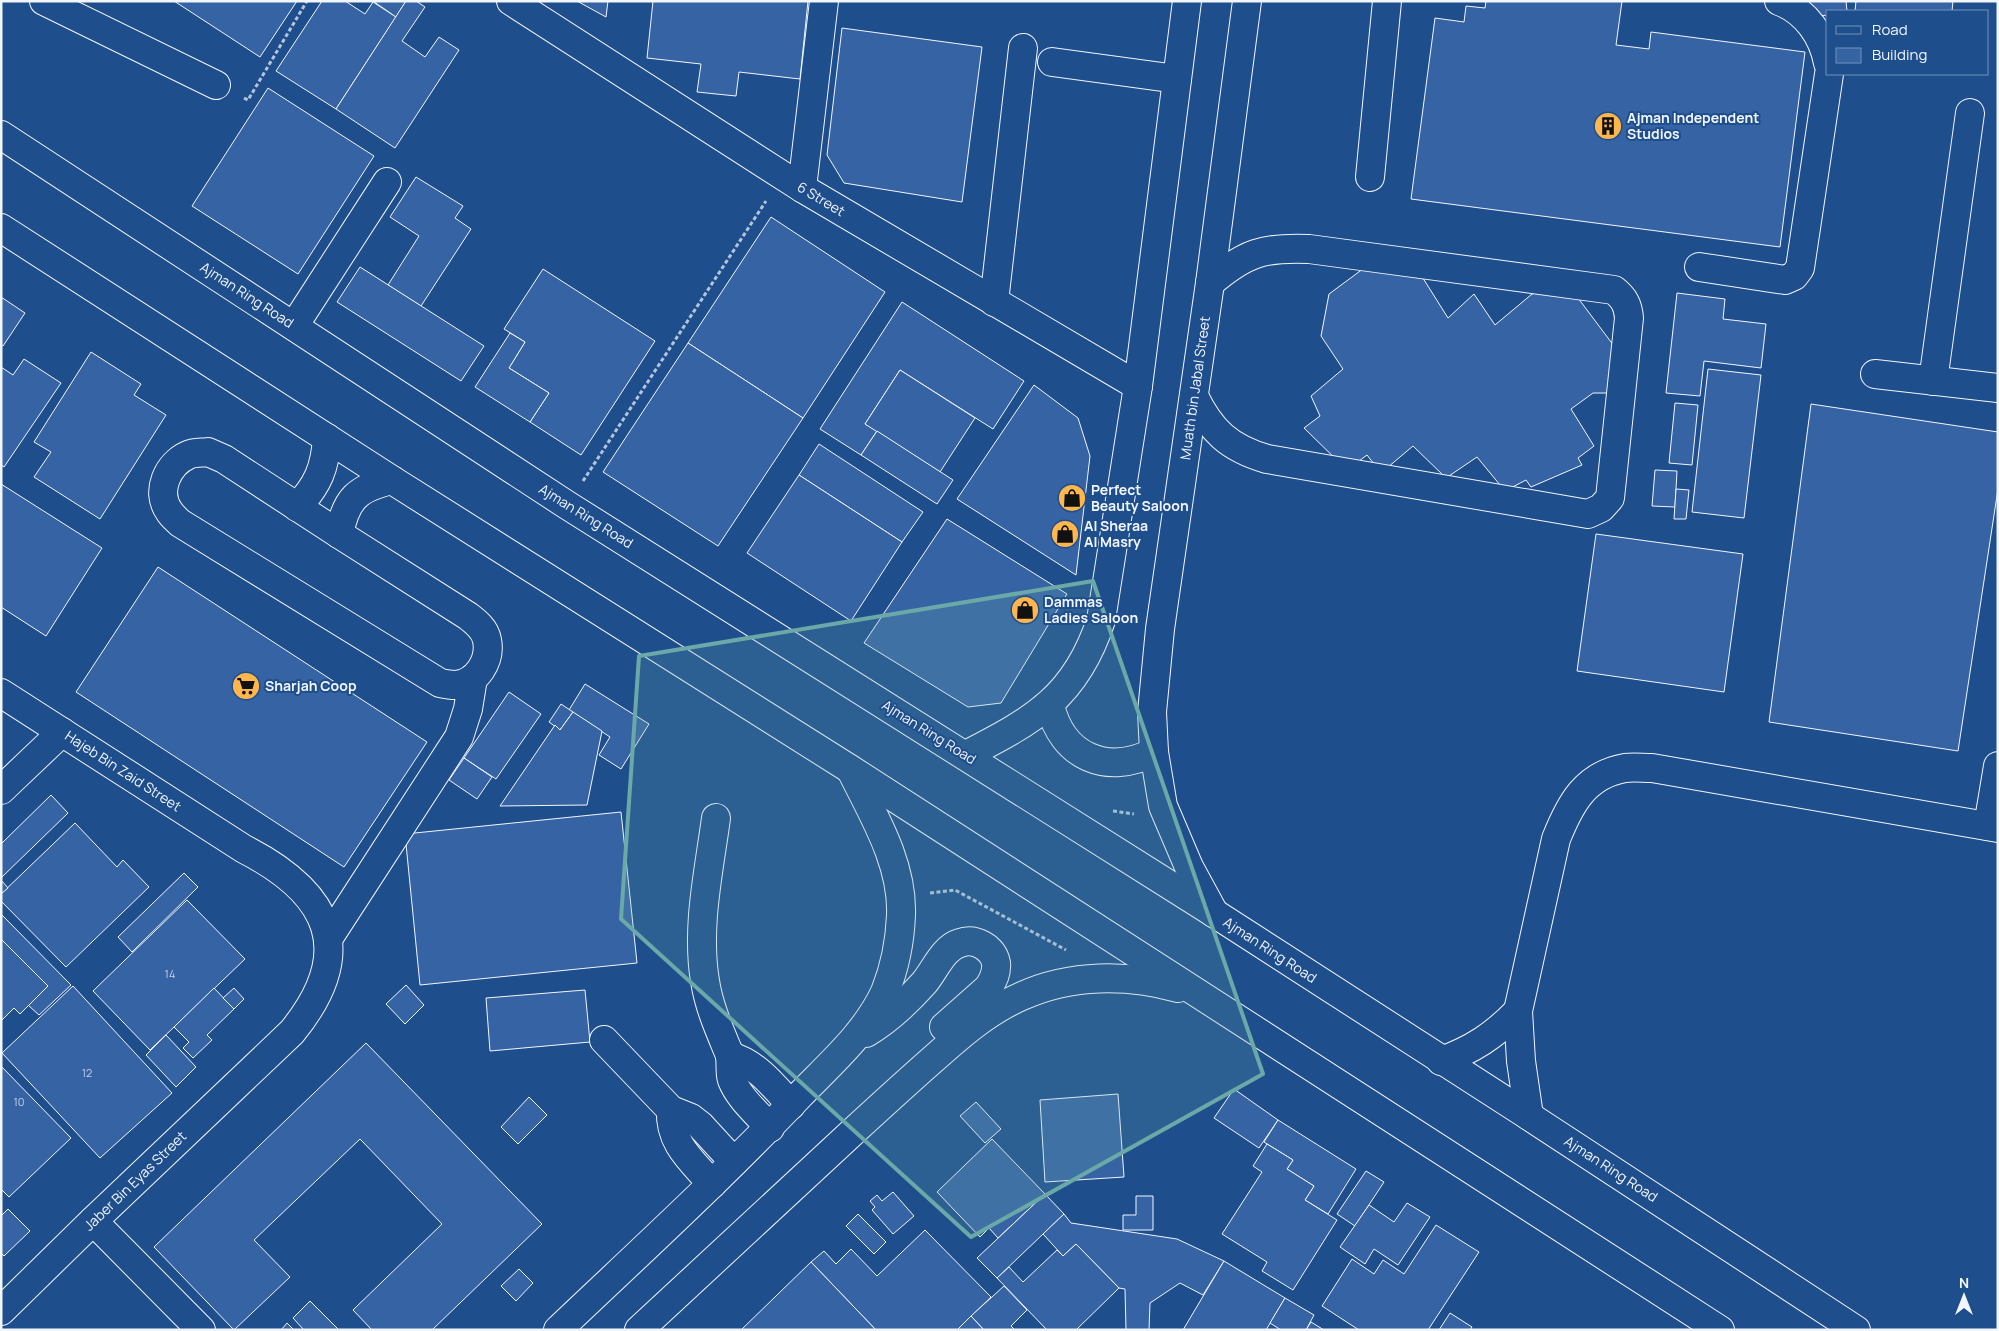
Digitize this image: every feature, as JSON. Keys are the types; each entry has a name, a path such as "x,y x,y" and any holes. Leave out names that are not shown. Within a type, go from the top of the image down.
{"main road":[{"path":"44,1 216,85"},
{"name":"6 Street","path":"511,1 792,182 1138,386"},
{"path":"792,182 824,1"},
{"path":"1370,177 1387,1"},
{"path":"1779,1 1801,13 1816,30 1826,54"},
{"path":"966,756 1029,721 1050,705 1083,664 1101,620 1138,386 1177,79 1189,3"},
{"name":"Muath bin Jabal Street","path":"1214,914 1188,867 1166,814 1154,752 1152,712 1155,672 1210,283 1242,5"},
{"path":"994,302 1023,48"},
{"path":"1052,62 1177,79"},
{"path":"1699,267 1785,280 1794,276 1800,268 1829,75"},
{"path":"1933,381 1970,113"},
{"name":"Ajman Ring Road","path":"1,135 567,505 1214,914 1529,1116 1856,1330"},
{"path":"294,326 387,182"},
{"path":"1,228 392,480 850,769 1720,1330"},
{"path":"1194,396 1203,414 1215,430 1230,444 1248,454 1267,459 1588,514 1601,508 1610,498 1630,318 1628,307 1623,297 1614,290 1309,248 1282,248 1255,253 1231,265 1210,283"},
{"path":"1875,374 1998,388"},
{"path":"297,507 310,493 320,476 327,438"},
{"path":"208,452 224,459 339,534 480,625 487,638 488,653 483,668 473,678 457,685 440,683 180,523 168,511 163,494 166,477 175,462 191,454 208,452"},
{"path":"339,534 343,514 355,497 372,485 392,480"},
{"path":"328,939 459,737 471,694 473,678"},
{"name":"Hajeb Bin Zaid Street","path":"1,693 244,849"},
{"path":"1050,705 1053,719 1060,733 1070,744 1096,760 1110,763 1125,762 1140,759 1154,752"},
{"path":"1,790 62,732"},
{"path":"1529,1116 1521,1061 1518,1011 1556,838 1566,814 1580,792 1600,776 1626,768 1652,768 1993,827 1998,766"},
{"path":"558,1330 770,1128 850,1043 871,1015 884,992 894,967 900,940 901,897 893,860 883,835 850,769"},
{"path":"716,818 703,917 701,949 704,982 712,1013 730,1056 730,1067 737,1089 770,1128"},
{"name":"Jaber Bin Eyas Street","path":"1,1312 270,1051 292,1032 305,1016 322,984 327,964 328,939 324,922 315,905 302,888 288,875 268,861 244,849"},
{"name":"Jaber Bin Eyas Street","path":"244,849 260,871 290,897 301,912 312,940 311,979 270,1051"},
{"path":"850,1043 877,1026 902,1006 925,982 945,954 959,943 969,941 986,947 996,963 993,981 988,988 926,1044 902,1076 894,1094"},
{"path":"639,1330 894,1094 976,1022 996,1009 1024,995 1073,980 1115,978 1146,980 1176,987 1205,998"},
{"path":"1441,1061 1487,1039 1518,1011"},
{"path":"604,1040 671,1110 691,1118 700,1125 734,1162"},
{"path":"730,1056 759,1070 791,1105"},
{"path":"671,1110 670,1122 678,1143 712,1184"},
{"path":"93,1222 201,1330"}],"path":[{"path":"216,85 248,100 307,1"},
{"path":"567,505 792,182"}],"highlighted area":[{"path":"1093,581 1263,1074 971,1237 621,919 639,656"}],"building":[{"path":"174,1 297,1 260,57"},
{"path":"322,1 345,1 365,14 373,2 396,17 336,109 276,71"},
{"path":"373,1 406,1 396,17"},
{"path":"406,1 416,1 425,7 402,41 425,57 439,37 459,50 395,148 336,109"},
{"path":"577,1 608,1 606,17"},
{"path":"653,1 808,1 800,79 739,72 736,96 697,92 701,64 647,58"},
{"name":"Ajman Independent Studios","path":"1486,1 1622,1 1616,45 1649,49 1651,32 1805,52 1780,247 1411,199 1435,18 1464,22 1466,6 1485,8"},
{"path":"1809,1 1846,1 1847,10 1826,10 1826,15 1811,17"},
{"path":"1856,1 1953,1 1952,10 1855,10"},
{"path":"842,28 982,47 962,202 844,183 827,155"},
{"path":"268,88 374,156 298,274 192,206"},
{"path":"416,177 463,206 455,218 471,229 421,306 388,285 419,236 390,217"},
{"path":"771,217 885,292 803,418 688,343"},
{"path":"1375,260 1416,267 1448,318 1474,294 1495,325 1532,294 1569,286 1620,354 1612,393 1593,393 1571,409 1594,446 1578,458 1582,465 1531,487 1526,480 1505,491 1477,457 1446,478 1413,446 1381,473 1367,455 1347,470 1304,428 1320,416 1311,396 1343,369 1321,336 1329,294"},
{"path":"360,267 484,346 461,381 337,302"},
{"path":"543,269 655,341 581,455 530,422 549,393 509,368 525,342 504,329"},
{"path":"1677,293 1725,299 1723,319 1766,324 1761,368 1704,361 1700,396 1666,393"},
{"path":"1,297 25,313 3,346 1,345"},
{"path":"902,302 1024,381 993,429 900,370 865,424 877,431 861,455 820,429"},
{"path":"510,333 525,342 509,368 549,393 530,422 475,387"},
{"path":"688,343 803,418 718,546 603,472"},
{"path":"91,352 141,384 134,395 166,415 100,519 34,477 51,452 34,442"},
{"path":"24,359 61,383 4,467 1,465 1,367 13,375"},
{"path":"1708,369 1761,375 1744,518 1692,512"},
{"path":"900,370 975,418 940,472 865,424"},
{"path":"1034,385 1078,418 1090,456 1076,575 957,499"},
{"path":"1675,403 1698,405 1692,465 1669,463"},
{"path":"1811,404 1998,432 1998,489 1958,751 1769,722"},
{"path":"877,431 953,480 937,504 861,455"},
{"path":"819,444 923,512 902,542 799,475"},
{"path":"1655,470 1677,471 1675,507 1652,506"},
{"path":"799,475 902,542 851,621 747,553"},
{"path":"1,484 102,548 46,636 1,607"},
{"path":"1676,489 1689,490 1686,519 1674,519"},
{"path":"947,519 1067,594 1001,703 968,707 864,643"},
{"path":"1596,534 1743,554 1724,692 1577,671"},
{"path":"158,567 427,742 344,867 76,692"},
{"path":"585,684 649,724 621,769 599,755 610,737 569,710"},
{"path":"509,692 541,714 496,779 464,758"},
{"path":"561,704 573,712 560,730 549,722"},
{"path":"573,712 602,731 587,805 500,806 555,725 560,730"},
{"path":"464,758 492,777 477,799 449,780"},
{"path":"51,795 68,813 1,878 1,844"},
{"path":"621,812 637,963 420,985 405,834"},
{"path":"75,823 117,867 123,860 149,887 66,967 1,901 1,894"},
{"path":"184,873 198,887 132,952 118,937"},
{"path":"1,880 8,888 1,894"},
{"path":"187,900 245,959 150,1050 93,991"},
{"path":"1,914 71,985 39,1015 28,1005 48,986 1,939"},
{"path":"1,939 48,986 20,1014 14,1008 1,1021"},
{"path":"406,985 424,1005 405,1024 386,1004"},
{"path":"73,986 172,1093 100,1158 2,1053"},
{"path":"214,988 234,1009 207,1035 212,1040 193,1058 183,1048 189,1042 174,1027"},
{"path":"234,988 244,999 234,1009 223,998"},
{"path":"585,990 590,1042 490,1051 486,998"},
{"path":"166,1035 196,1067 176,1087 146,1055"},
{"path":"366,1043 542,1224 432,1330 372,1330 353,1310 442,1224 360,1139 254,1240 290,1277 234,1330 154,1247"},
{"path":"1,1066 71,1138 9,1197 1,1189"},
{"path":"1234,1089 1278,1120 1259,1148 1214,1118"},
{"path":"1118,1094 1124,1177 1045,1182 1040,1100"},
{"path":"529,1097 547,1115 518,1144 501,1127"},
{"path":"976,1102 1001,1129 985,1143 960,1116"},
{"path":"1278,1120 1356,1169 1328,1214 1305,1200 1314,1186 1287,1169 1293,1160 1264,1142"},
{"path":"992,1139 1045,1194 998,1238 989,1228 980,1237 937,1192"},
{"path":"1267,1144 1293,1160 1287,1169 1314,1186 1305,1200 1337,1220 1293,1290 1262,1271 1267,1262 1222,1234 1262,1172 1253,1166"},
{"path":"1366,1171 1384,1182 1355,1226 1337,1214"},
{"path":"893,1192 914,1216 893,1234 872,1210 875,1207 870,1201 877,1195 882,1201"},
{"path":"1045,1194 1064,1214 997,1278 977,1258"},
{"path":"1136,1196 1153,1196 1153,1230 1123,1230 1123,1215 1136,1215"},
{"path":"1407,1203 1430,1217 1398,1265 1374,1249 1365,1264 1340,1247 1369,1205 1394,1222"},
{"path":"8,1209 30,1231 4,1256 1,1253 1,1216"},
{"path":"858,1214 886,1242 874,1254 846,1226"},
{"path":"1064,1214 1071,1223 1177,1239 1224,1261 1203,1295 1180,1283 1150,1303 1149,1330 1126,1330 1125,1289 1119,1288 1076,1244 1063,1256 1043,1234"},
{"path":"1436,1225 1479,1252 1428,1330 1359,1330 1322,1306 1352,1259 1374,1274 1383,1260 1404,1274"},
{"path":"925,1230 991,1297 957,1330 876,1330 811,1262 824,1251 836,1264 851,1249 877,1276"},
{"path":"1076,1244 1119,1288 1076,1330 1047,1330 997,1278 1009,1267 1023,1282 1057,1250 1063,1256"},
{"path":"1224,1261 1285,1298 1266,1330 1183,1330"},
{"path":"811,1262 876,1330 741,1330"},
{"path":"519,1269 533,1283 516,1301 501,1286"},
{"path":"1004,1286 1027,1310 1011,1326 1015,1330 984,1330 971,1316"},
{"path":"1285,1298 1314,1315 1306,1330 1281,1330 1270,1323"},
{"path":"310,1301 339,1330 304,1330 293,1318"},
{"path":"1450,1313 1472,1327 1470,1330 1439,1330"},
{"path":"971,1316 984,1330 957,1330"},
{"path":"1311,1322 1324,1330 1306,1330"},
{"path":"287,1323 294,1330 281,1330"}],"place":[{"name":"Ajman Independent Studios","path":"1608,126"},
{"name":"Perfect Beauty Saloon","path":"1072,498"},
{"name":"Al Sheraa Al Masry","path":"1065,534"},
{"name":"Dammas Ladies Saloon","path":"1025,610"},
{"name":"Sharjah Coop","path":"246,686"}]}
